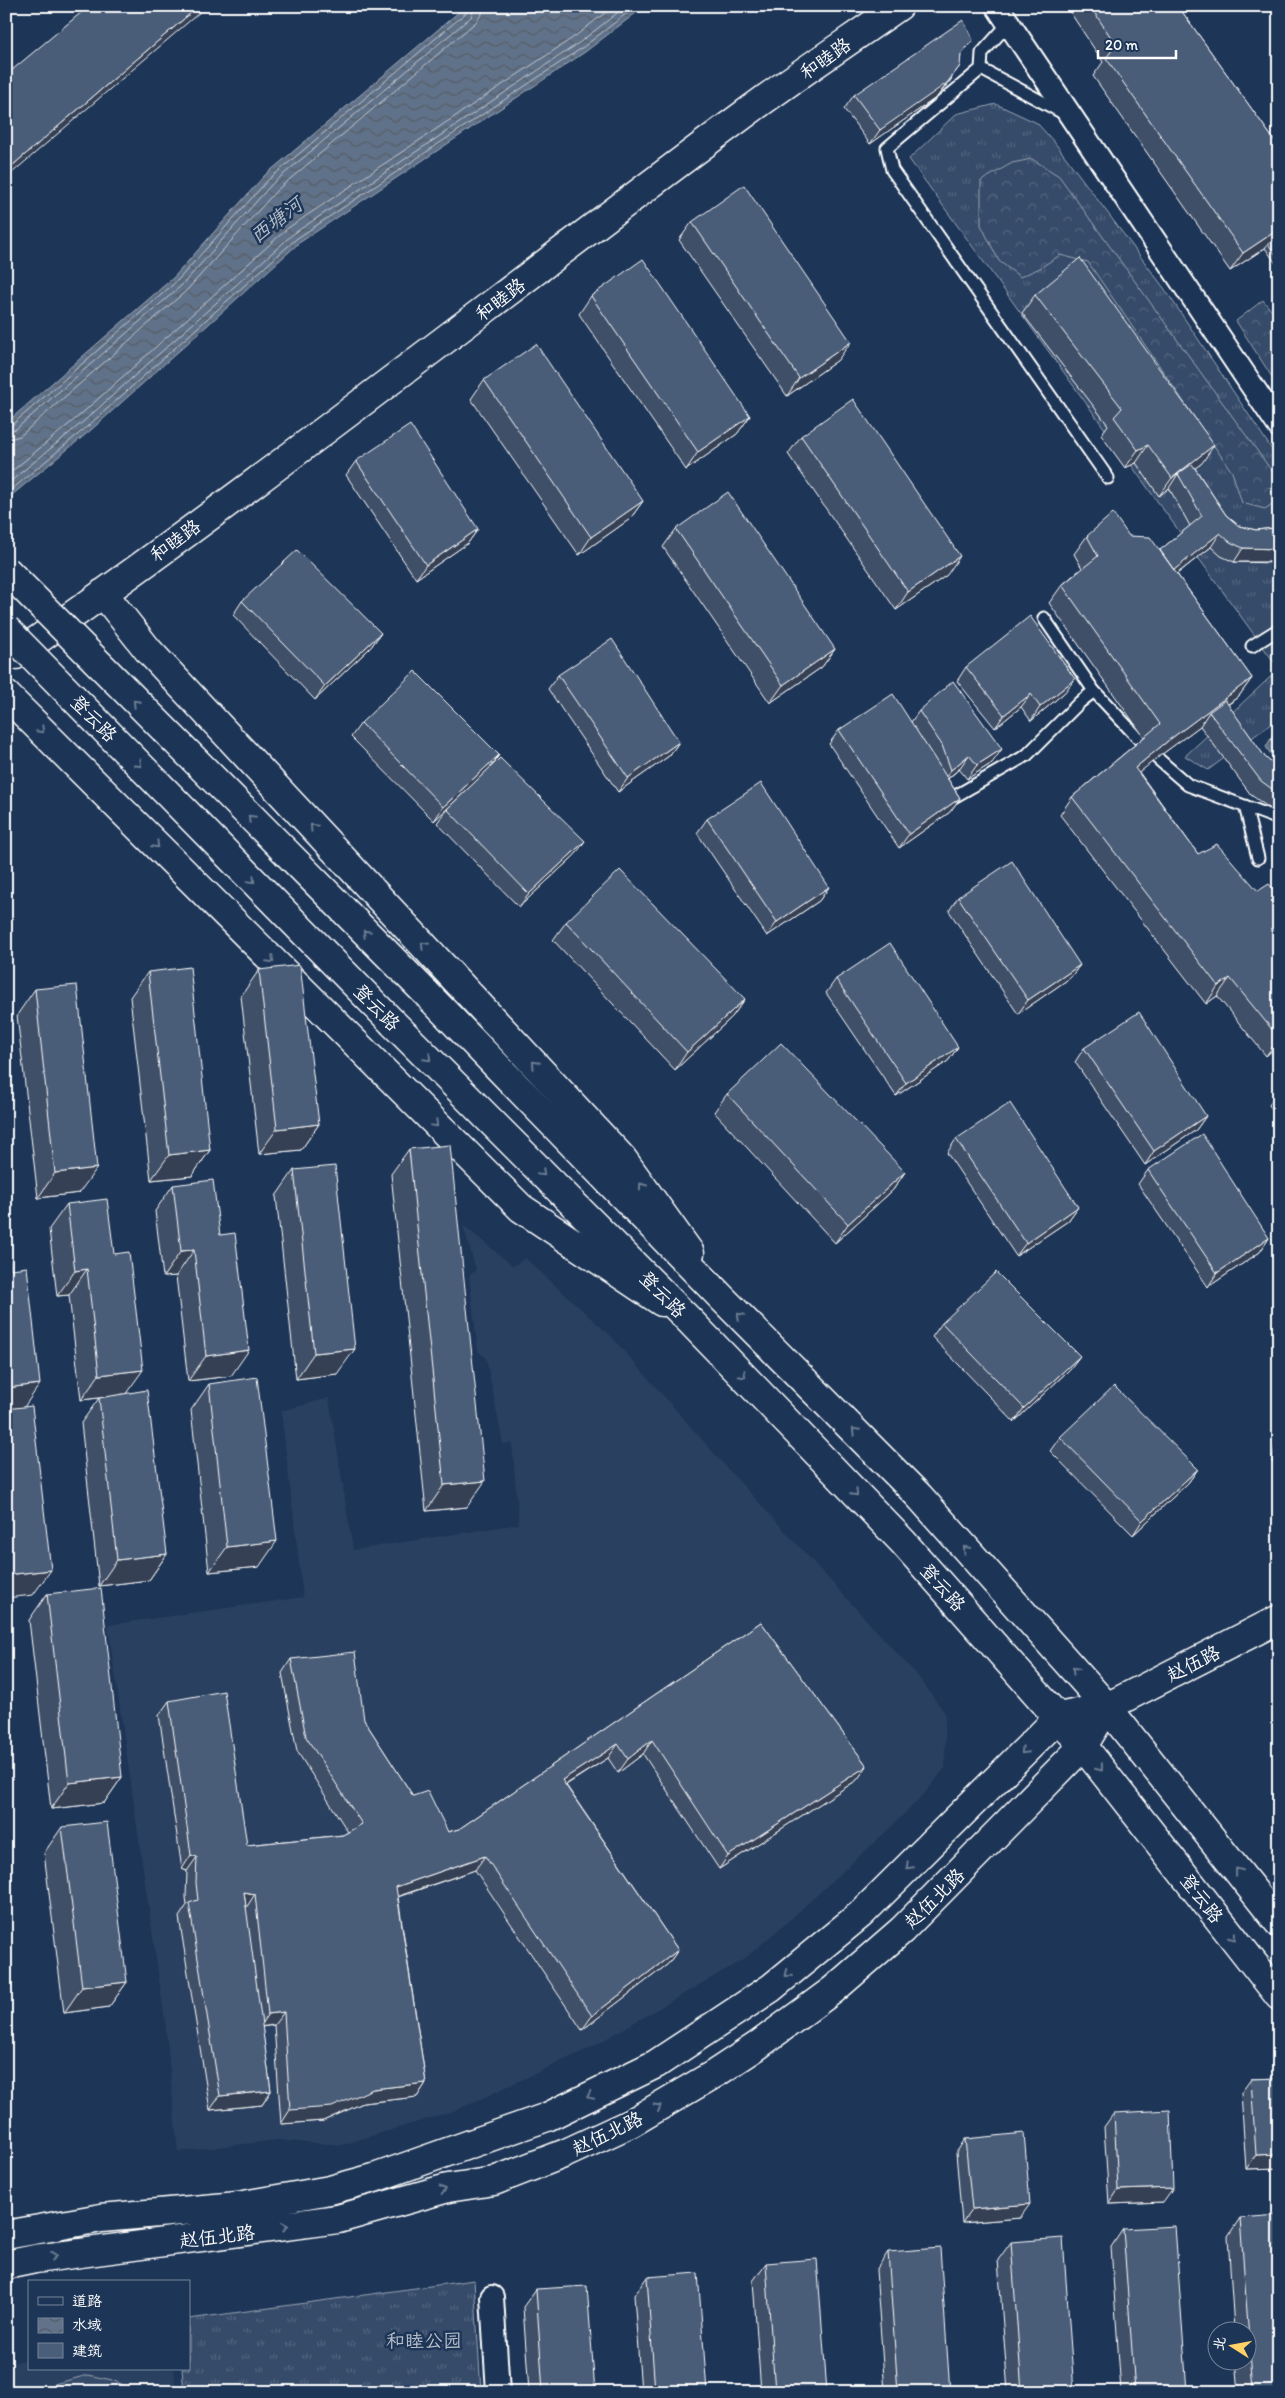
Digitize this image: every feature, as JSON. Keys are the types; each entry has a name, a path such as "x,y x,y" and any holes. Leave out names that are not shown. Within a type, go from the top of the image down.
{"main road":[{"name":"和睦路","path":"6,655 16,655 103,593 345,416 752,109 899,6"},
{"name":"登云路","path":"6,570 425,992 721,1297 919,1496 1107,1706 1279,1923"},
{"path":"103,593 148,650 622,1158 721,1297"},
{"name":"登云路","path":"6,629 393,1023 690,1320 903,1542 1083,1746 1279,1996"},
{"path":"6,695 521,1208 690,1320"},
{"name":"赵伍路","path":"1058,1717 1107,1706 1279,1619"},
{"path":"1083,1746 1107,1706"},
{"name":"赵伍北路","path":"6,2235 101,2218 238,2206 338,2188 374,2178 547,2117 656,2064 771,1988 861,1914 1058,1717"},
{"name":"赵伍北路","path":"6,2265 35,2259 338,2218 448,2188 494,2181 566,2153 631,2123 716,2073 833,1990 902,1930 1083,1746"}],"street":[{"path":"1003,15 1279,426"},
{"path":"492,2297 498,2392"}],"lane":[{"path":"1003,15 982,53 981,69 887,148 892,170 1108,478"},
{"path":"981,69 1072,117"},
{"path":"1044,618 1094,692 1157,758 1188,784 1279,819"},
{"path":"1252,646 1279,629"},
{"path":"952,798 1027,755 1080,702 1094,692"},
{"path":"1245,806 1258,858"}],"shaded area":[{"path":"463,1225 513,1266 525,1258 611,1336 727,1468 917,1675 945,1713 945,1768 926,1792 888,1830 744,1959 592,2047 457,2110 342,2145 277,2140 178,2152 165,2021 108,1625 303,1597 281,1411 329,1398 353,1550 519,1524 512,1443 503,1444 486,1358 478,1351 469,1276 476,1270"},
{"path":"28,2359 28,2370 174,2370 176,2392 6,2392 6,2364"}],"green space":[{"path":"996,104 1037,123 1055,143 1164,288 1279,460 1279,669 909,159 956,114"},
{"path":"1032,159 1059,176 1279,481 1279,499 1265,509 1242,503 1232,472 1088,262 1060,255 1040,268 1020,277 999,261 981,225 981,181 1012,163"},
{"path":"1263,300 1279,320 1279,388 1236,321"},
{"path":"1279,669 1279,718 1208,770 1185,756"},
{"name":"和睦公园","path":"474,2280 481,2392 184,2392 182,2370 190,2370 190,2319"},
{"path":"88,2375 112,2380 140,2392 24,2392"}],"water":[{"name":"西塘河","path":"466,6 645,6 585,52 299,243 91,430 6,500 6,423 174,277 264,176"},
{"path":"1275,731 1279,731 1279,767 1266,747"}],"building":[{"path":"89,6 199,6 6,171 6,75"},
{"path":"1090,6 1178,6 1279,147 1279,229 1243,253 1106,58 1116,45"},
{"path":"963,20 973,40 961,54 960,66 947,83 880,130 854,95"},
{"path":"744,185 851,342 799,378 692,222"},
{"path":"1279,237 1279,259 1268,244"},
{"path":"1080,258 1214,445 1172,478 1148,445 1138,450 1114,417 1122,408 1035,295"},
{"path":"643,259 750,416 698,452 591,296"},
{"path":"536,344 643,501 591,537 484,380"},
{"path":"853,399 960,556 908,592 801,436"},
{"path":"410,425 478,529 426,565 356,461"},
{"path":"1192,464 1226,515 1239,526 1256,530 1279,526 1279,549 1243,548 1230,542 1220,533 1174,570 1160,550 1202,516 1178,474"},
{"path":"728,492 835,649 783,685 676,529"},
{"path":"1113,513 1129,536 1150,537 1252,678 1135,768 1198,854 1217,844 1258,891 1269,884 1279,896 1279,1038 1230,978 1218,986 1072,797 1160,724 1062,585 1098,556 1087,536"},
{"path":"297,550 381,633 325,686 242,601"},
{"path":"1030,616 1075,679 1040,707 1031,694 1004,715 966,667"},
{"path":"612,639 679,742 628,778 558,675"},
{"path":"415,671 499,755 443,807 361,723"},
{"path":"953,681 1002,749 977,765 969,755 951,770 942,745 919,711"},
{"path":"893,694 960,798 909,834 839,730"},
{"path":"1225,700 1265,757 1279,770 1279,794 1261,781 1209,712"},
{"path":"500,758 585,841 529,894 447,809"},
{"path":"761,783 829,887 777,922 707,819"},
{"path":"1012,861 1080,965 1028,1000 958,897"},
{"path":"620,870 745,999 687,1052 566,922"},
{"path":"890,943 958,1047 906,1083 836,979"},
{"path":"300,965 319,1124 277,1129 259,970"},
{"path":"190,967 210,1150 169,1155 148,972"},
{"path":"77,985 97,1168 55,1173 35,989"},
{"path":"1139,1012 1206,1116 1154,1151 1084,1048"},
{"path":"781,1043 905,1172 848,1224 727,1094"},
{"path":"1010,1103 1078,1207 1026,1243 956,1139"},
{"path":"1202,1134 1269,1238 1217,1273 1148,1170"},
{"path":"450,1145 485,1481 444,1485 409,1149"},
{"path":"335,1166 355,1349 314,1353 294,1170"},
{"path":"213,1180 220,1235 235,1233 249,1350 206,1356 194,1250 181,1251 173,1185"},
{"path":"107,1199 114,1254 129,1252 143,1370 99,1375 87,1269 75,1271 67,1204"},
{"path":"6,1228 11,1269 27,1267 40,1384 6,1388"},
{"path":"996,1272 1080,1356 1024,1408 942,1323"},
{"path":"257,1377 277,1541 227,1547 209,1384"},
{"path":"1114,1386 1198,1469 1142,1521 1060,1437"},
{"path":"147,1390 167,1554 117,1560 99,1398"},
{"path":"32,1406 51,1570 6,1575 6,1409"},
{"path":"101,1588 122,1777 69,1783 47,1594"},
{"path":"761,1622 867,1766 728,1856 652,1740 628,1759 618,1744 562,1780 678,1950 592,2016 485,1856 396,1887 426,2083 373,2089 332,2107 290,2110 284,2012 268,2014 255,1894 244,1892 271,2091 220,2096 189,1903 198,1900 196,1883 197,1857 191,1855 169,1701 224,1691 247,1845 343,1835 362,1824 306,1737 291,1659 355,1652 364,1720 413,1796 428,1791 448,1832 459,1829"},
{"path":"6,1772 10,1804 6,1804"},
{"path":"107,1822 127,1982 82,1987 62,1827"},
{"path":"1279,2078 1279,2154 1256,2155 1251,2079"},
{"path":"1170,2110 1173,2188 1118,2190 1114,2113"},
{"path":"1024,2133 1030,2204 972,2209 965,2139"},
{"path":"1279,2215 1279,2392 1253,2392 1251,2370 1258,2370 1258,2320 1248,2320 1240,2218"},
{"path":"1175,2226 1187,2392 1135,2392 1123,2229"},
{"path":"1063,2238 1074,2392 1022,2392 1011,2242"},
{"path":"940,2248 950,2392 898,2392 888,2252"},
{"path":"817,2259 827,2392 775,2392 766,2263"},
{"path":"698,2273 707,2392 655,2392 647,2277"},
{"path":"587,2286 595,2392 543,2392 536,2289"}]}
